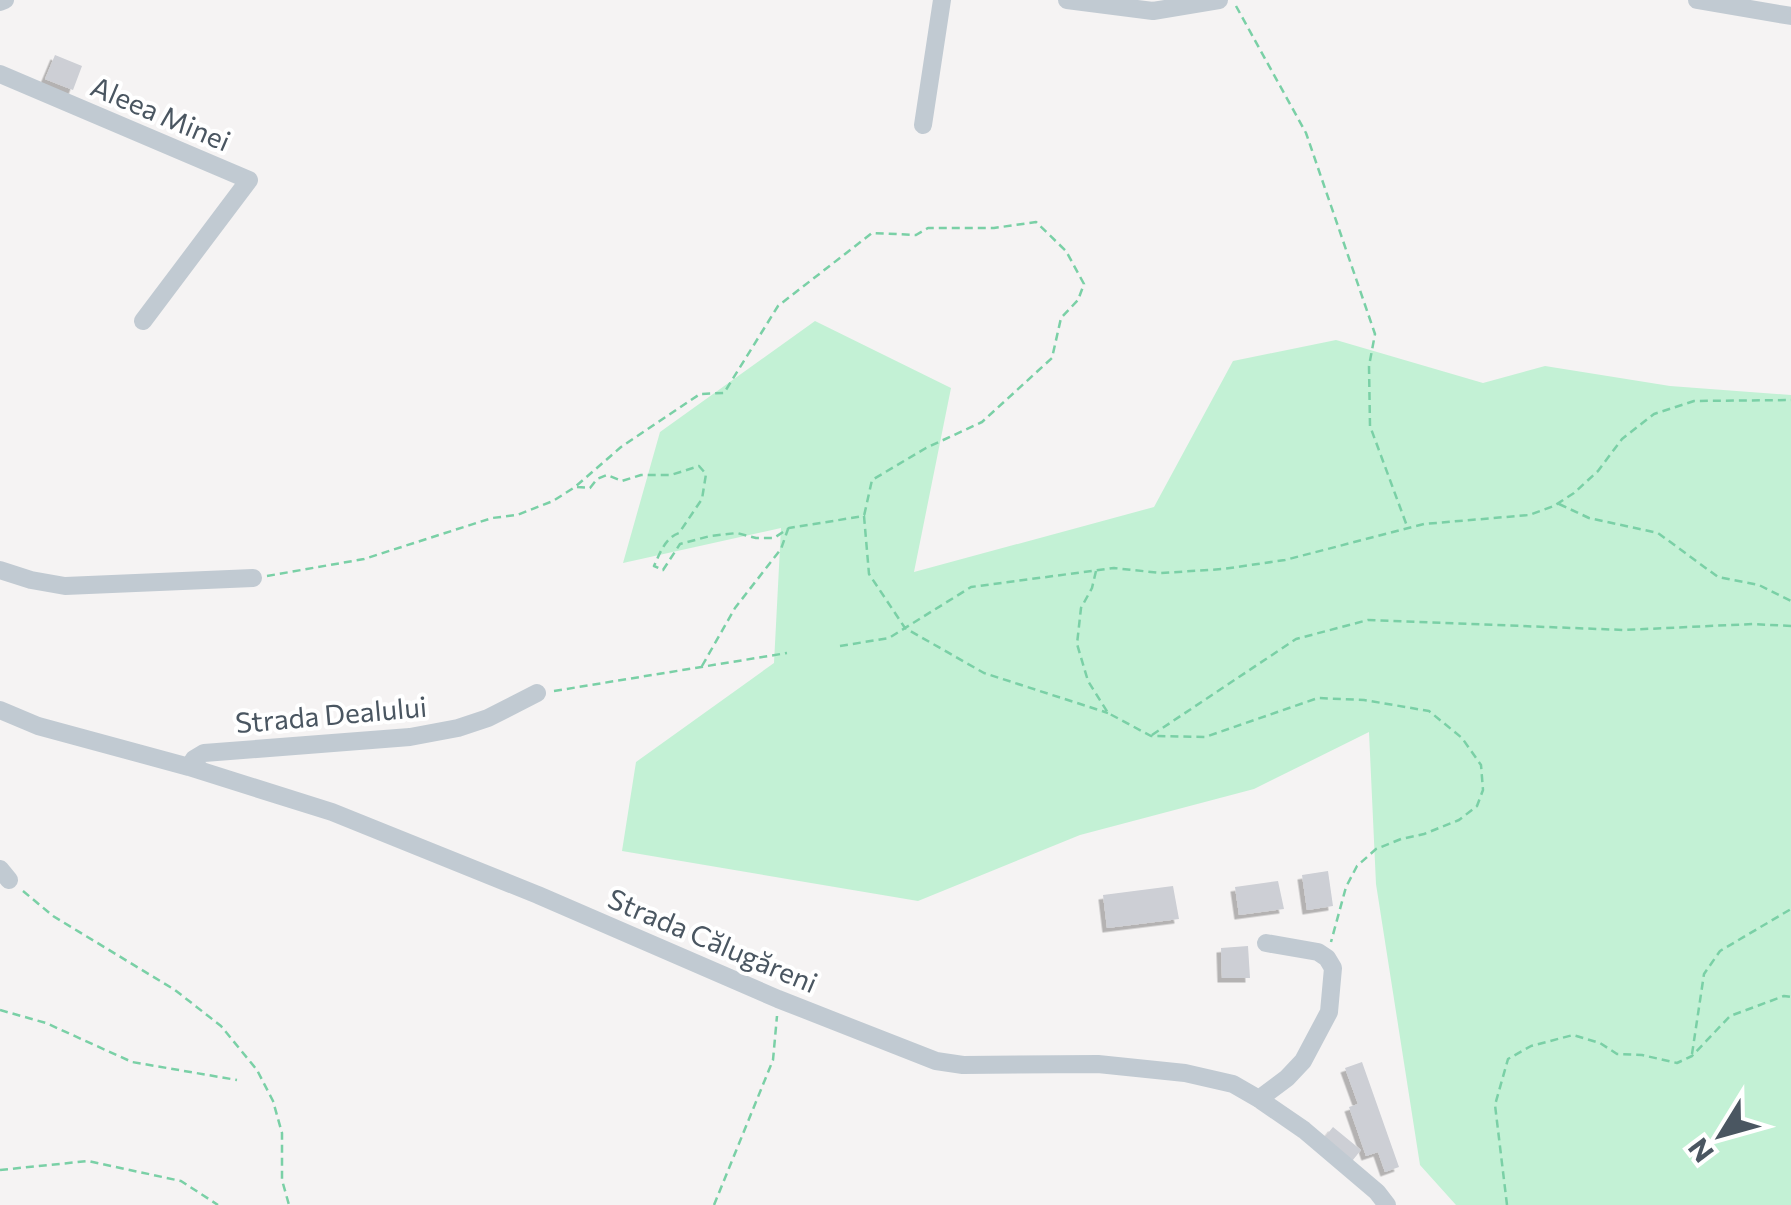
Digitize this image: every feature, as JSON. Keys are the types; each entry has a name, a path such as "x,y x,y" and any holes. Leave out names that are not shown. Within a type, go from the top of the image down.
{"street":[{"path":"922,124 942,0"},
{"path":"1067,0 1153,10 1219,0"},
{"path":"1697,0 1791,16"},
{"name":"Aleea Minei","path":"0,74 249,180 143,321"},
{"path":"0,570 65,586 253,578"},
{"name":"Strada Dealului","path":"189,767 194,758 204,753 410,737 458,728 537,694"},
{"name":"Strada Călugăreni","path":"0,710 38,726 189,767 332,812 936,1061 963,1065 1098,1064 1185,1072 1233,1084 1304,1130 1387,1205"},
{"path":"1260,1099 1303,1061 1330,1012 1333,968 1318,952 1266,943"}],"path":[{"path":"1232,0 1306,133 1375,334 1369,366 1370,426 1408,528"},
{"path":"253,578 364,559 492,518 518,515 553,501 700,394 724,392 778,306 872,233 916,235 928,228 994,228 1036,222 1066,252 1084,284 1078,300 1060,318 1052,358 982,422 926,448 872,480 864,516 870,574 905,628 984,673 1110,714 1151,736 1204,737 1318,698 1364,700 1429,711 1462,738 1481,765 1483,790 1477,806 1459,820 1376,849 1358,866 1346,887 1331,940 1333,968"},
{"path":"840,646 889,638 971,587 1114,568 1160,573 1238,567 1285,560 1424,524 1529,515 1558,504 1598,471 1622,438 1654,414 1694,401 1791,400"},
{"path":"575,487 590,488 607,475 622,481 641,475 671,476 699,466 706,474 702,499 680,534 672,536 661,549 654,566 663,570 680,544 737,533 774,538 789,528 864,516"},
{"path":"1558,504 1589,518 1658,533 1718,577 1759,585 1791,601"},
{"path":"701,668 735,608 780,549 789,528"},
{"path":"1096,571 1081,608 1077,644 1088,681 1110,714"},
{"path":"1151,736 1296,640 1368,620 1624,630 1791,626"},
{"path":"537,694 787,652"},
{"path":"4,874 54,916 174,990 221,1026 257,1070 274,1101 282,1133 282,1180 288,1205"},
{"path":"1692,1056 1704,974 1720,951 1791,909"},
{"path":"1507,1205 1495,1106 1508,1059 1531,1046 1574,1035 1618,1054 1677,1063 1692,1056 1730,1016 1784,996 1791,997"},
{"path":"714,1205 773,1060 778,999"},
{"path":"0,1010 46,1023 132,1062 237,1080"},
{"path":"0,1170 88,1161 181,1180 218,1205"}],"green space":[{"path":"815,321 951,388 914,572 1154,507 1233,361 1336,340 1483,383 1545,366 1670,386 1791,395 1791,1205 1456,1205 1420,1165 1376,884 1369,732 1254,789 1080,835 918,901 622,851 636,762 774,663 781,528 623,563 660,432"}],"building":[{"path":"55,55 82,66 73,90 45,79"},
{"path":"1328,871 1333,906 1307,910 1302,875"},
{"path":"1278,881 1284,909 1239,915 1235,887"},
{"path":"1173,886 1179,919 1107,928 1103,895"},
{"path":"1248,946 1250,978 1222,978 1221,948"},
{"path":"1362,1062 1399,1167 1385,1172 1378,1152 1366,1156 1349,1107 1358,1104 1345,1068"},
{"path":"1333,1127 1361,1150 1352,1161 1324,1138"}]}
